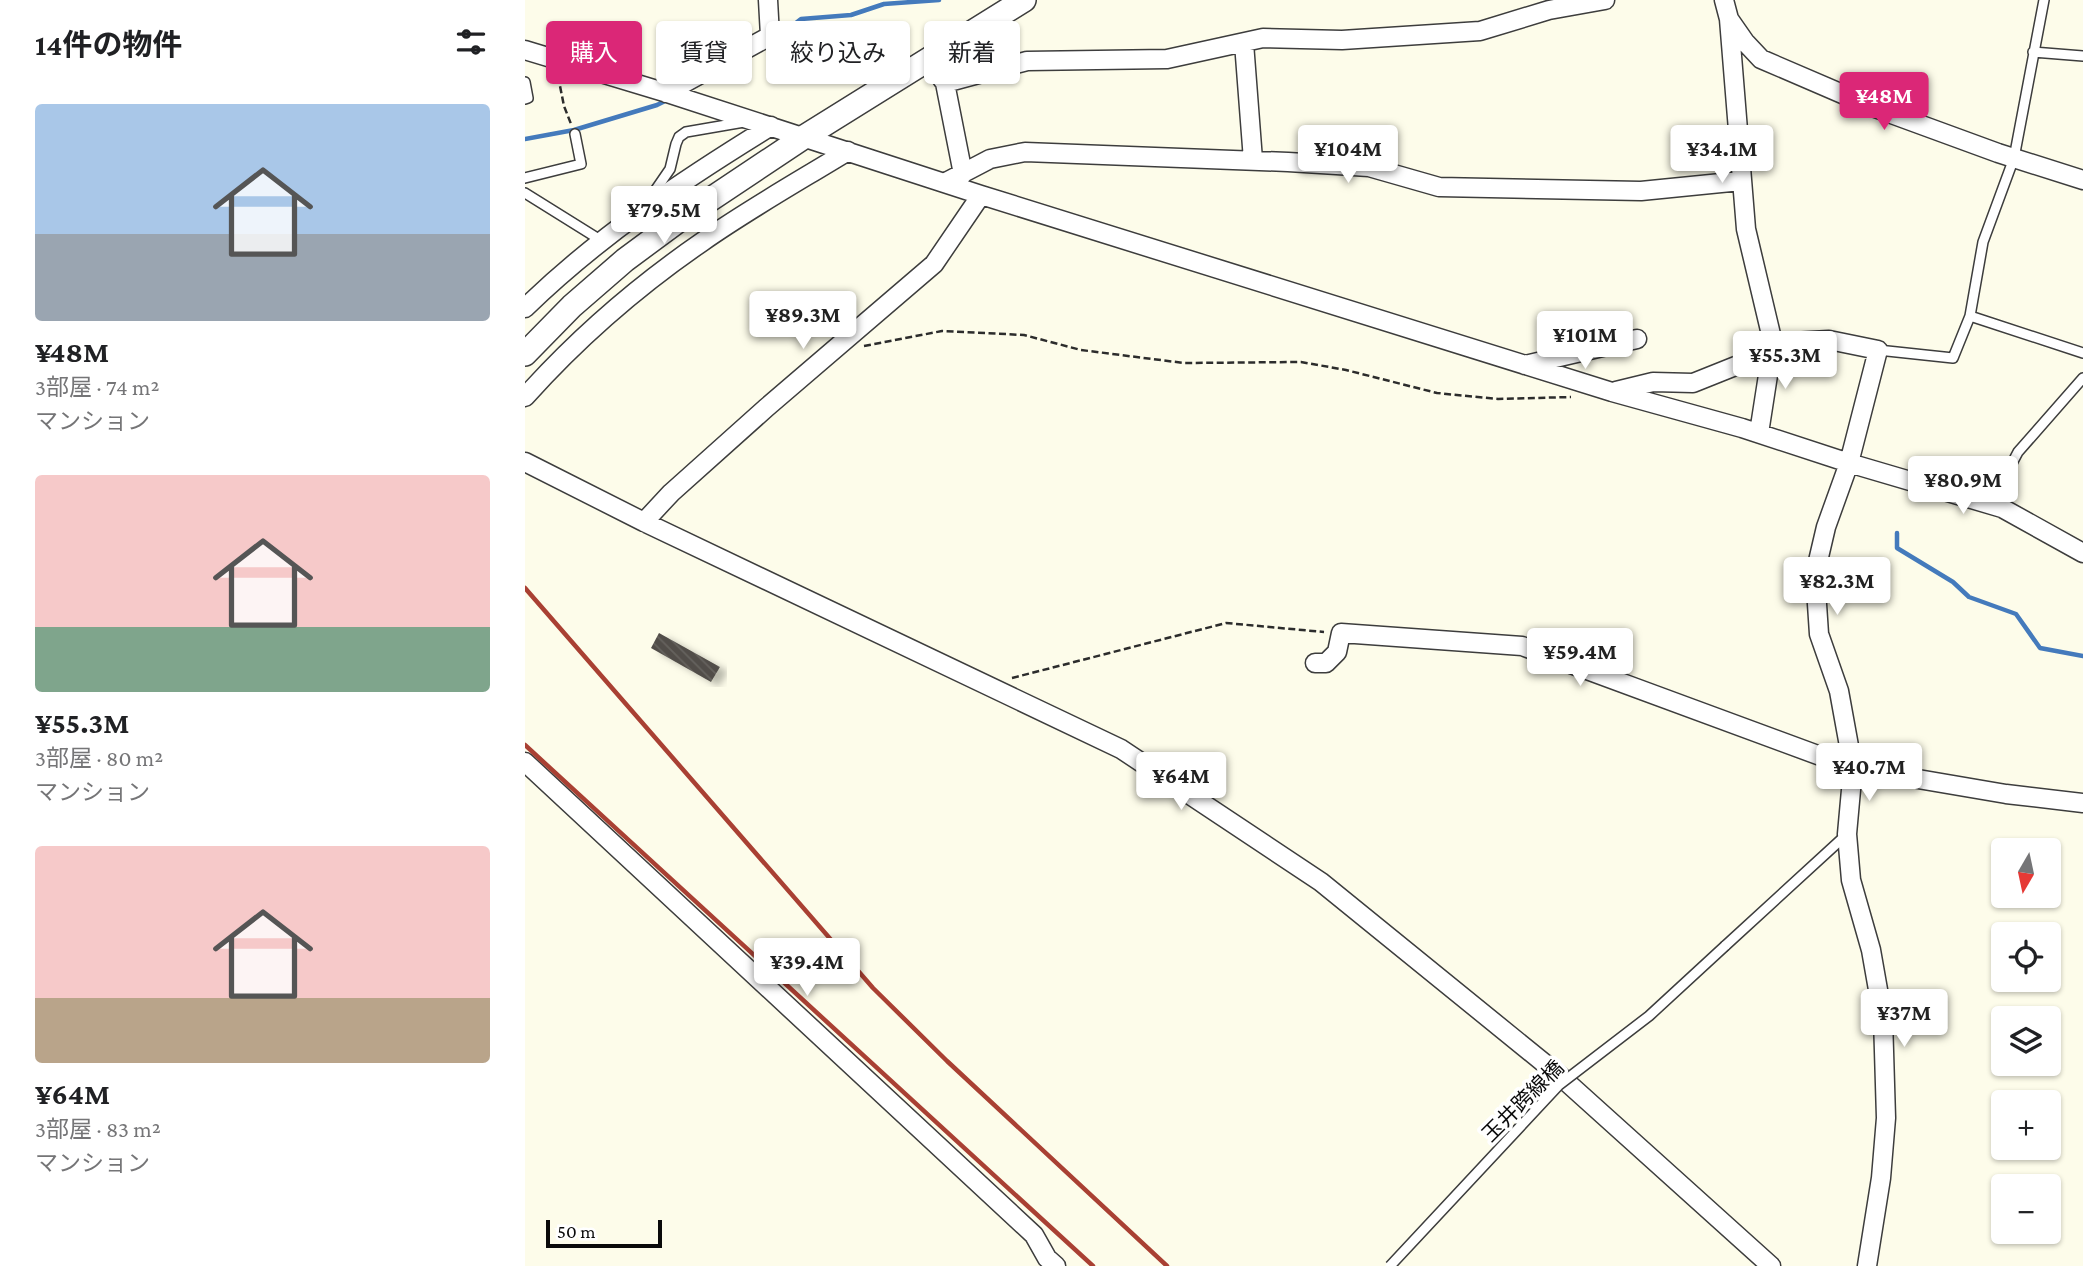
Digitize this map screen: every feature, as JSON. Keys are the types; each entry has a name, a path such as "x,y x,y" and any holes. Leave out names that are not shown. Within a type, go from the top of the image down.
{"street":[{"path":"667,93 770,36 768,0"},
{"path":"990,21 1024,0"},
{"path":"1020,63 1167,59 1263,38 1342,40 1480,31 1549,10 1605,0"},
{"path":"1724,0 1728,19 1746,229 1773,343 1759,433"},
{"path":"1728,19 1761,59 1875,108 2083,180"},
{"path":"1244,43 1252,160"},
{"path":"525,50 546,56"},
{"path":"525,354 572,306 625,260 675,223 804,137 924,62"},
{"path":"637,84 981,195 1525,365 2003,508 2083,553"},
{"path":"945,84 963,174"},
{"path":"525,309 643,208 762,123"},
{"path":"525,397 552,367 648,281 703,241 848,151"},
{"path":"946,182 990,159 1025,152 1369,167 1439,187 1641,191 1741,181"},
{"path":"644,522 671,494 934,264 981,195"},
{"path":"1525,365 1637,339"},
{"path":"1612,392 1653,382 1693,383 1738,365 1773,343 1829,340 1878,349 1849,463 1826,527 1815,574 1819,634 1839,691 1853,768 1847,834 1851,880 1871,950 1883,1018 1886,1118 1881,1178 1867,1266"},
{"path":"525,462 644,522 1121,749 1321,882 1560,1076 1771,1266"},
{"path":"1315,663 1326,663 1338,652 1341,633 1522,646 1853,768 2006,794 2083,803"},
{"path":"525,762 1034,1235 1047,1258 1056,1266"}],"lane":[{"path":"1878,349 1953,358 1970,316 1983,242 2014,158 2044,0"},
{"path":"2033,52 2083,56"},
{"path":"525,82 528,98 525,99"},
{"path":"643,208 670,169 676,144 685,132 762,123"},
{"path":"525,178 581,164 575,134"},
{"path":"525,193 602,241"},
{"path":"1970,316 2083,353"},
{"path":"2003,508 2008,471 2018,452 2083,378"},
{"name":"玉井跨線橋","path":"1390,1266 1559,1085 1649,1016 1847,834"},
{"path":"1034,1235 1067,1266"}],"path":[{"path":"560,84 564,106 575,134"},
{"path":"846,339 860,347 941,331 1024,335 1081,350 1184,363 1301,362 1346,369 1437,393 1498,399 1571,397"},
{"path":"985,685 1226,623 1341,633"}],"building":[{"path":"659,633 720,667 711,682 651,648"}],"waterway":[{"path":"798,21 851,15 884,4 939,0"},
{"path":"525,139 574,130 669,99"},
{"path":"1897,533 1897,548 1953,582 1969,597 2016,614 2040,648 2083,656"}],"railway":[{"path":"525,588 873,988 947,1061 1167,1266"},
{"path":"525,745 1093,1266"}]}
